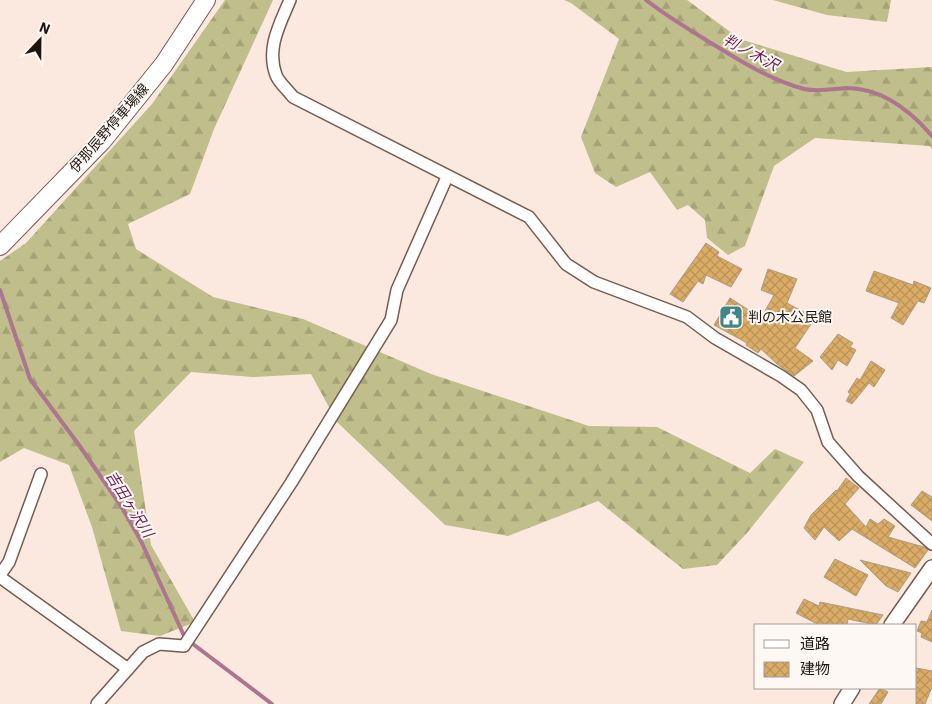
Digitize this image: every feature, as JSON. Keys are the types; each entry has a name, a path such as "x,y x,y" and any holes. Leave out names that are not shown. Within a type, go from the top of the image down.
{"main road":[{"name":"伊那辰野停車場線","path":"0,246 102,140 164,64 206,0"}],"street":[{"path":"290,0 273,42 272,54 276,76 293,96 409,155 447,177 529,217 566,264 594,282 686,317 715,338 748,356 801,390 817,410 828,442 852,470 932,544"},
{"path":"97,704 142,652 159,644 184,646 291,483 390,320 396,290 447,177"},
{"path":"41,474 2,578 128,669"},
{"path":"893,624 932,568"},
{"path":"842,704 851,689"}],"green space":[{"path":"225,0 273,0 214,129 190,194 128,224 136,249 213,297 303,319 431,374 589,426 657,427 750,473 775,449 804,462 747,533 717,565 683,569 598,501 508,536 445,525 337,422 311,374 252,377 191,372 134,431 151,545 195,622 160,636 121,631 92,527 69,465 24,448 0,462 0,261 26,243 152,104"},
{"path":"564,0 687,0 740,39 846,72 932,67 932,150 930,146 815,138 774,166 745,246 728,255 707,238 705,220 688,205 677,210 650,172 616,187 595,173 581,137 619,39 571,3"},
{"path":"773,0 891,0 887,22 827,15"}],"building":[{"path":"706,243 719,252 717,256 742,269 731,287 706,275 703,284 698,281 683,302 670,294"},
{"path":"768,269 797,279 787,303 815,318 795,348 813,361 794,376 761,349 758,353 746,345 747,343 714,325 730,298 761,318 774,295 761,290"},
{"path":"874,271 913,285 914,281 931,288 924,303 918,301 903,325 891,318 899,303 866,291"},
{"path":"838,334 853,343 850,347 856,350 847,366 838,360 832,370 820,357"},
{"path":"871,361 885,370 874,387 869,383 852,404 846,401 850,394 848,392 857,378 860,380"},
{"path":"846,478 859,488 845,504 866,527 870,519 878,524 884,519 895,526 888,537 924,547 928,550 915,568 852,529 839,541 824,527 815,540 804,528 811,515 837,491"},
{"path":"922,491 932,497 932,521 911,505"},
{"path":"835,559 868,575 856,596 824,577"},
{"path":"860,560 911,573 898,592 886,586"},
{"path":"804,599 819,606 820,602 883,615 877,624 848,619 847,624 817,624 796,613"},
{"path":"932,610 932,642 921,637 922,633 917,631 921,621 927,622"},
{"path":"917,668 932,671 932,687 925,704 916,704"},
{"path":"879,689 888,692 881,704 869,704"}],"waterway":[{"name":"判ノ木沢","path":"646,0 690,30 765,74 809,90 859,89 883,96 905,109 932,136"},
{"name":"吉田ヶ沢川","path":"0,290 30,379 121,506 141,541 185,638 272,704"}],"place":[{"name":"判の木公民館","path":"731,317"}]}
